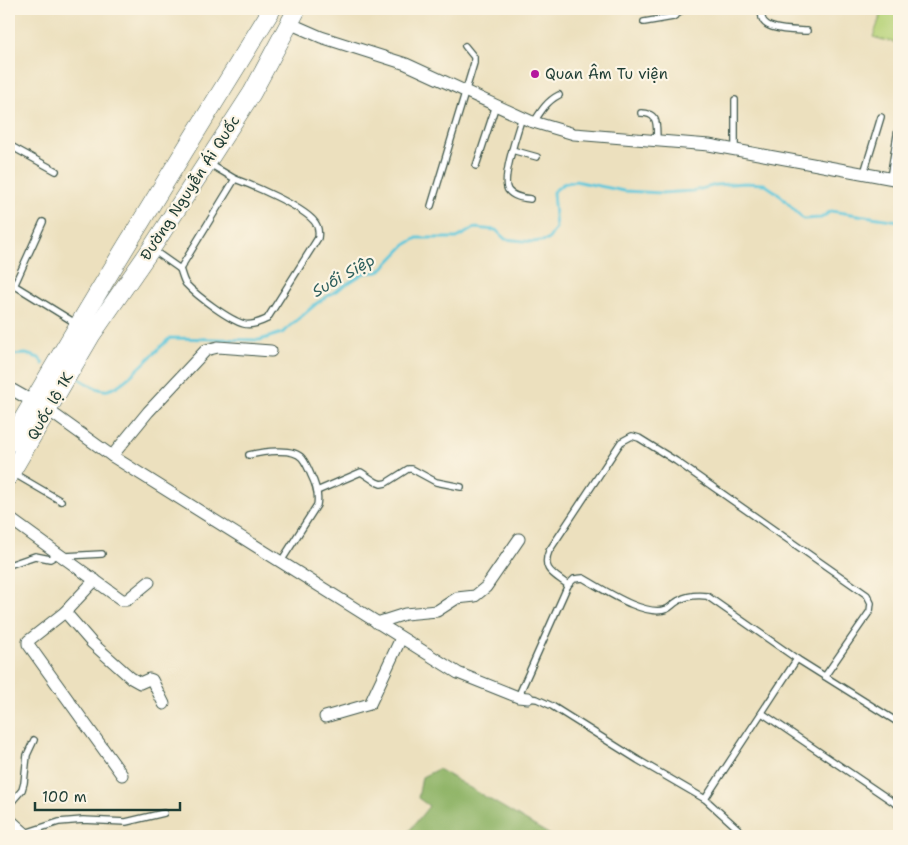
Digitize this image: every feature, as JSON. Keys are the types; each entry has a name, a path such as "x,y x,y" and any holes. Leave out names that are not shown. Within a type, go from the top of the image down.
{"main road":[{"name":"Đường Nguyễn Ái Quốc","path":"68,359 79,325 99,288 272,9"},
{"name":"Đường Nguyễn Ái Quốc","path":"68,359 92,334 151,249 252,93 293,16"},
{"name":"Quốc lộ 1K","path":"10,474 40,406 68,359"},
{"name":"Quốc lộ 1K","path":"9,443 40,406"}],"street":[{"path":"293,16 321,37 406,64 522,117 574,134 709,145 895,179"},
{"path":"112,456 153,406 206,350 218,347 272,351"},
{"path":"9,388 40,406 112,456 280,563 458,673 523,698"},
{"path":"9,518 122,600 127,600 149,582"},
{"path":"377,623 412,612 437,611 457,598 475,596 486,587 519,539"},
{"path":"95,580 65,612 28,641 28,644 122,775"},
{"path":"65,612 92,643 131,678 140,683 152,680 164,704"},
{"path":"325,717 370,704 401,638"},
{"path":"9,819 26,835"}],"lane":[{"path":"644,22 673,17 679,13 680,9"},
{"path":"763,9 762,18 772,28 807,31"},
{"path":"431,206 474,63 474,57 465,46"},
{"path":"534,122 551,99 559,95"},
{"path":"735,100 735,150"},
{"path":"476,166 496,105"},
{"path":"641,113 650,113 656,121 657,141"},
{"path":"522,117 512,150 506,186 509,192 516,196 530,199"},
{"path":"864,173 882,117"},
{"path":"895,179 899,124"},
{"path":"9,145 56,170"},
{"path":"512,150 537,157"},
{"path":"151,249 180,270 185,283 222,312 243,324 258,323 267,319 318,238 319,232 312,219 288,203 235,179 206,162"},
{"path":"180,270 235,179"},
{"path":"43,222 12,284 79,325"},
{"path":"568,584 548,569 545,560 549,551 622,442 632,436 640,438 676,461 867,595 871,603 870,610 824,676"},
{"path":"250,454 265,451 299,455 307,466 318,497 315,511 280,563"},
{"path":"316,490 361,472 376,482 386,483 408,469 412,469 436,482 462,487"},
{"path":"10,474 61,501"},
{"path":"9,564 35,556 50,559 61,556 102,554"},
{"path":"746,836 705,799 552,706 537,699 523,698 568,584 574,579 583,578 634,605 651,611 666,609 682,598 693,595 707,596 824,676 899,723"},
{"path":"705,799 797,658"},
{"path":"762,713 899,806"},
{"path":"9,805 22,790 27,755 34,740"},
{"path":"26,835 59,822 83,820 126,822 164,813"}],"green space":[{"path":"883,9 899,9 899,43 873,37"},
{"path":"438,769 552,836 405,836 429,806 418,798 422,777"}],"waterway":[{"name":"Suối Siệp","path":"80,379 101,390 115,387 131,375 170,338 260,340 282,333 317,303 364,273 379,272 405,245 417,238 457,238 474,228 496,230 505,239 533,242 548,240 556,228 553,192 563,184 575,181 624,191 662,193 693,191 716,185 764,184 779,194 803,219 821,218 831,211 899,221"},
{"name":"Suối Siệp","path":"9,355 26,354 39,358 43,364"}],"place":[{"name":"Quan Âm Tu viện","path":"535,74"}]}
